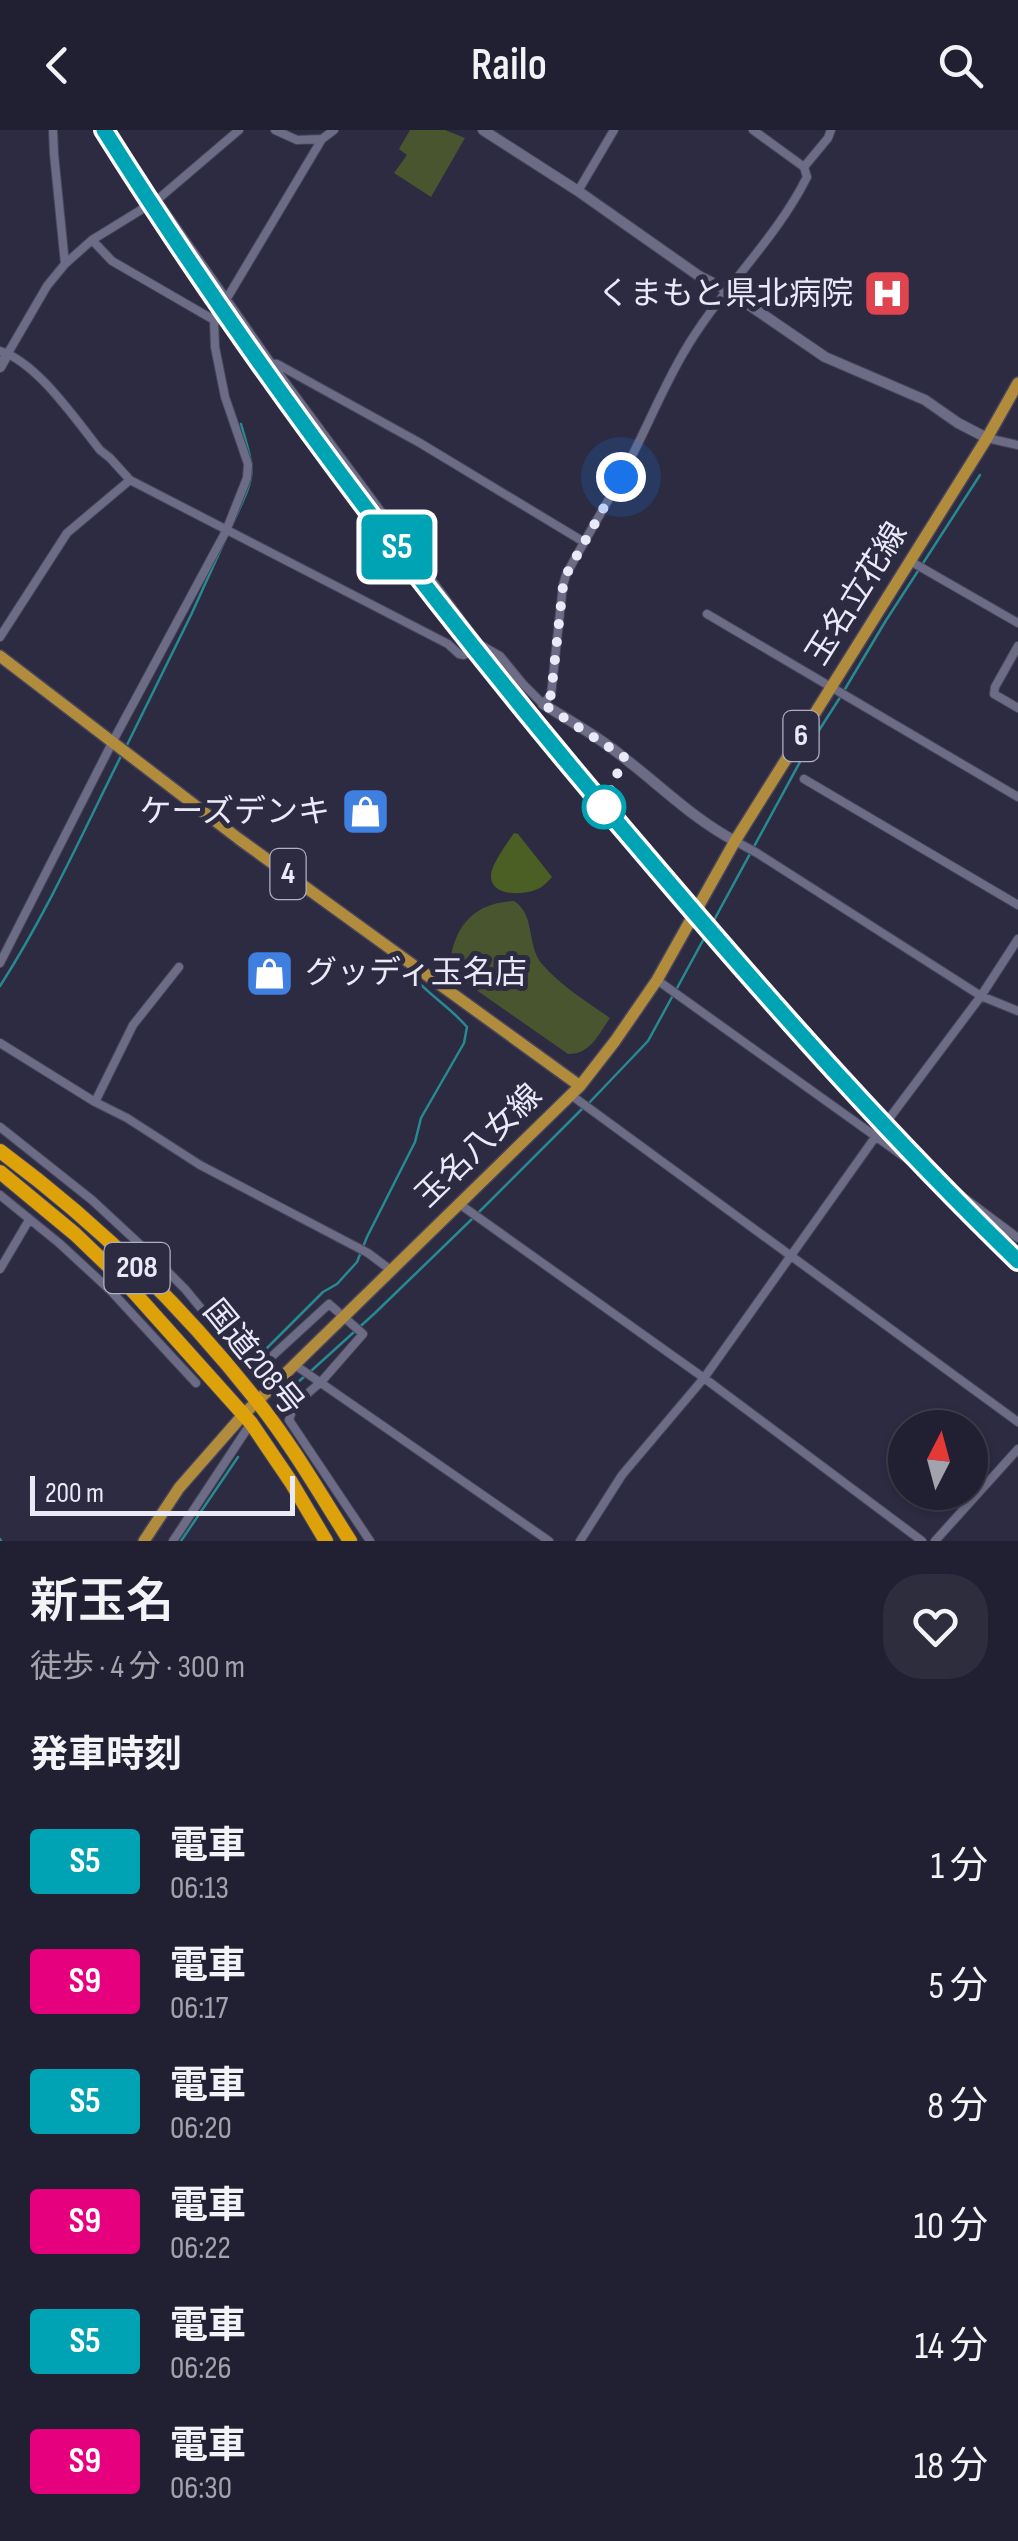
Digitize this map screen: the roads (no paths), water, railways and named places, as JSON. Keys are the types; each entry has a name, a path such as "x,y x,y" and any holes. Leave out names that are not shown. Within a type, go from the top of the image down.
{"highway":[{"name":"国道208号","path":"0,1151 86,1220 172,1302 258,1402 350,1541"},
{"name":"国道208号","path":"0,1172 124,1281 247,1419 326,1541"}],"main road":[{"name":"玉名立花線","path":"577,1094 657,980 832,686 914,564 1018,383"},
{"name":"玉名八女線","path":"0,656 577,1094 343,1317 258,1402 247,1419"},
{"path":"144,1541 180,1488 247,1419"}],"street":[{"path":"53,130 65,264"},
{"path":"0,367 4,352 65,264 92,240 157,200 239,130"},
{"path":"275,130 297,140 322,138"},
{"path":"0,963 226,531 247,478 248,464 225,397 214,320 322,138 334,130"},
{"path":"483,130 825,356 925,400 987,438 1018,444"},
{"path":"578,191 614,130"},
{"path":"543,704 551,695 563,586 584,542 684,351 726,290 754,258 807,177 804,167 753,130"},
{"path":"804,167 831,130"},
{"path":"157,200 271,363 480,644 500,656 543,704 624,757 717,832 758,853 981,996 1018,1011"},
{"path":"92,240 112,261 214,320"},
{"path":"4,352 42,379 130,480 448,644 459,654 464,655 480,644"},
{"path":"271,363 420,444 584,542"},
{"path":"0,636 68,533 130,480"},
{"path":"914,564 1018,624"},
{"path":"707,614 1018,797"},
{"path":"1018,646 994,687 994,694 1018,708"},
{"path":"804,779 1018,905"},
{"path":"580,1541 622,1475 704,1378 981,996 1018,939"},
{"path":"95,1102 134,1025 179,966"},
{"path":"657,980 1018,1238"},
{"path":"0,1043 200,1165 368,1253 392,1271"},
{"path":"577,1094 591,1110 1018,1422"},
{"path":"0,1127 120,1225 258,1370 330,1304 362,1334 321,1382 294,1405 290,1420 370,1541"},
{"path":"0,1194 111,1291 196,1382"},
{"path":"458,1204 704,1378 922,1541"},
{"path":"0,1269 29,1220"},
{"path":"295,1365 549,1541"},
{"path":"173,1541 247,1419"},
{"path":"936,1541 1018,1449"}],"waterway":[{"path":"234,521 251,474 241,424"},
{"path":"845,689 980,475"},
{"path":"126,747 226,538"},
{"path":"676,990 807,749 841,696"},
{"path":"0,986 49,901 122,754"},
{"path":"253,1356 265,1350 357,1262 415,1142 421,1118 464,1043 467,1027 411,974"},
{"path":"588,1104 648,1041 672,997"},
{"path":"478,1213 582,1109"},
{"path":"311,1371 472,1219"},
{"path":"283,1395 305,1376"},
{"path":"181,1541 238,1457"}],"railway":[{"path":"97,130 227,325 456,636 787,1030 1018,1270"}],"train":[{"name":"S5","path":"104,130 232,322 462,633 608,812 792,1026 1018,1261"}],"place":[{"name":"くまもと県北病院","path":"888,294"},
{"name":"ケーズデンキ","path":"365,812"},
{"name":"グッディ玉名店","path":"270,973"}]}
